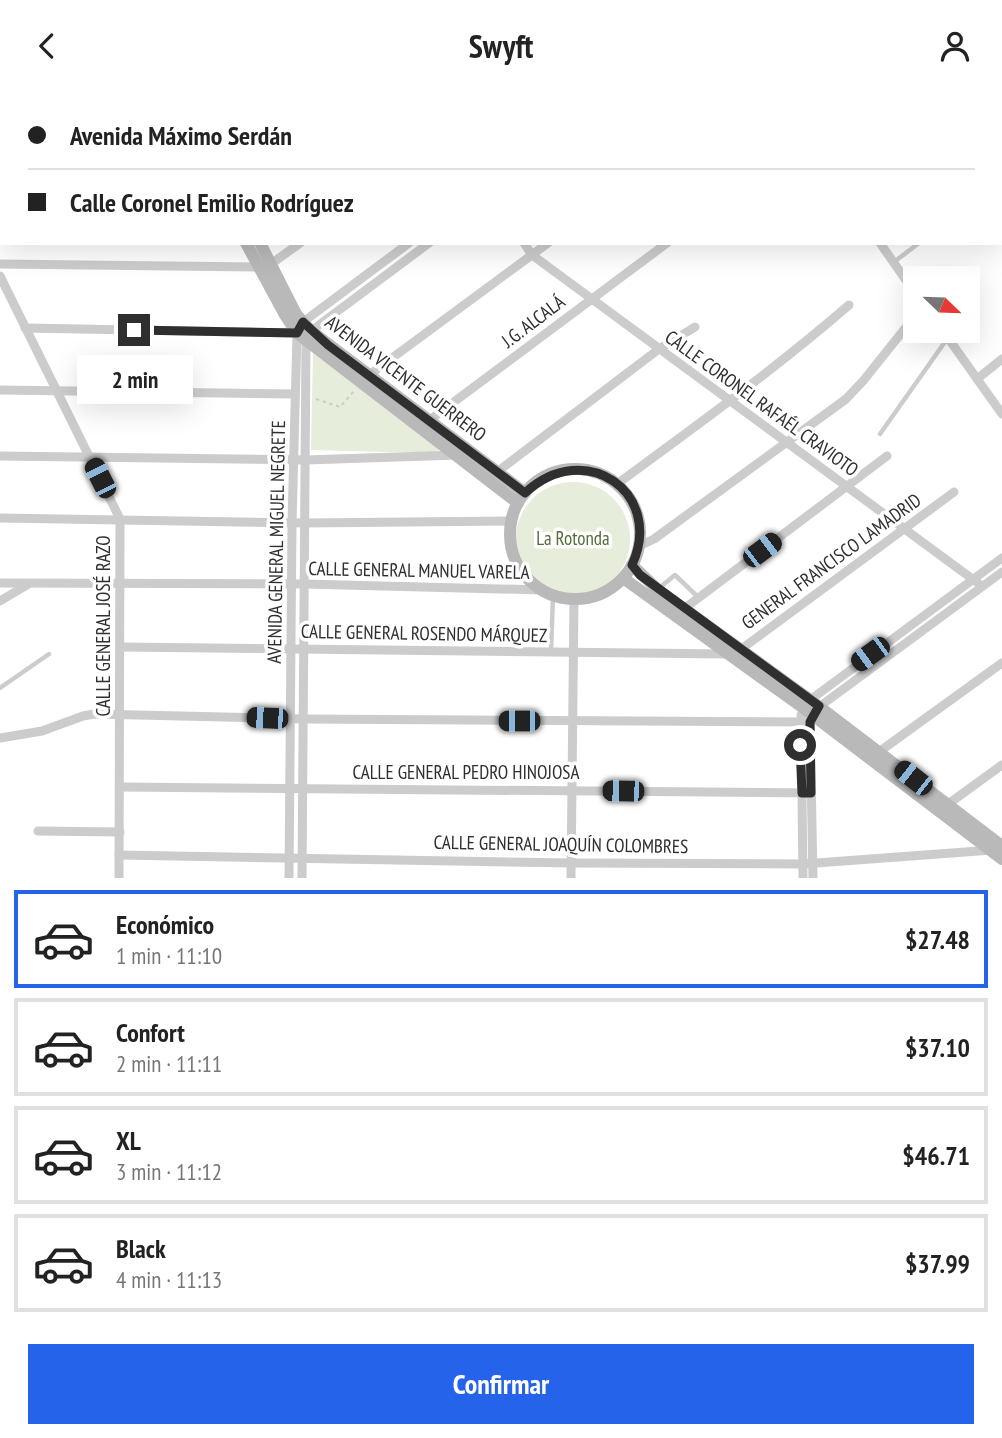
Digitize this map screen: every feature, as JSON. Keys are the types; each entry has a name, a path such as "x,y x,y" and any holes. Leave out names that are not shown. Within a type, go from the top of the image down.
{"main road":[{"name":"AVENIDA VICENTE GUERRERO","path":"248,245 265,266 304,331 425,424 471,452 497,472 522,498"},
{"name":"AVENIDA VICENTE GUERRERO","path":"260,245 265,266"},
{"name":"AVENIDA VICENTE GUERRERO","path":"425,424 457,456 522,498"},
{"path":"569,469 602,475 617,484 626,493 638,518 639,546 632,565 623,578 600,594 574,599 548,592 530,580 517,561 511,537 512,521 522,498 545,477 569,469"},
{"path":"632,565 679,613 726,654 873,755 942,809 998,848 1002,859"},
{"path":"623,578 740,650 809,712"}],"street":[{"path":"0,264 265,266 297,245"},
{"path":"304,331 407,245"},
{"path":"25,328 304,331 426,245"},
{"name":"CALLE CORONEL RAFAÉL CRAVIOTO","path":"525,245 532,255 982,586"},
{"path":"365,378 545,245"},
{"name":"J.G. ALCALÁ","path":"425,424 664,245"},
{"path":"881,245 903,276"},
{"name":"CALLE GENERAL JOSÉ RAZO","path":"0,276 120,519 119,878"},
{"path":"617,484 798,349 849,305"},
{"path":"497,472 659,349 695,327"},
{"name":"AVENIDA GENERAL MIGUEL NEGRETE","path":"289,878 293,459 295,394 304,331"},
{"name":"AVENIDA GENERAL MIGUEL NEGRETE","path":"302,878 306,395 304,331"},
{"path":"639,546 654,539 856,390 903,331"},
{"path":"951,343 1002,414"},
{"path":"977,379 1002,359"},
{"path":"0,390 295,394"},
{"path":"0,456 305,460 457,456 471,452"},
{"path":"679,613 887,456"},
{"name":"GENERAL FRANCISCO LAMADRID","path":"726,654 740,650 954,492"},
{"path":"0,518 292,523 512,521"},
{"path":"813,878 808,864 806,793 809,712 1002,558"},
{"path":"0,738 42,731 83,716 573,721 809,712 1002,572"},
{"name":"CALLE GENERAL MANUEL VARELA","path":"0,583 304,584 548,592"},
{"path":"0,601 29,584"},
{"path":"571,878 574,599"},
{"name":"CALLE GENERAL ROSENDO MÁRQUEZ","path":"121,647 726,654"},
{"path":"873,755 1002,663"},
{"path":"942,809 1002,765"},
{"name":"CALLE GENERAL PEDRO HINOJOSA","path":"120,787 806,793"},
{"path":"38,831 120,832"},
{"name":"CALLE GENERAL JOAQUÍN COLOMBRES","path":"119,855 808,864 998,848"},
{"path":"803,878 808,864"}],"lane":[{"path":"894,263 916,245"},
{"path":"880,434 940,343"},
{"path":"658,590 675,575 699,598"},
{"path":"548,592 551,652"},
{"path":"0,688 49,654"}],"path":[{"path":"306,395 340,407 365,378"}],"green space":[{"path":"313,353 444,449 429,453 311,450"},
{"name":"La Rotonda","path":"573,482 595,487 613,499 625,517 630,539 625,561 613,579 595,591 573,596 551,591 533,579 521,561 516,539 521,517 533,499 551,487"}],"route":[{"path":"134,330 297,333 303,322 328,345 525,493 538,481 569,469 602,475 617,484 634,505 638,518 639,546 632,565 640,575 819,706 810,722 811,793 802,793 800,745"}]}
